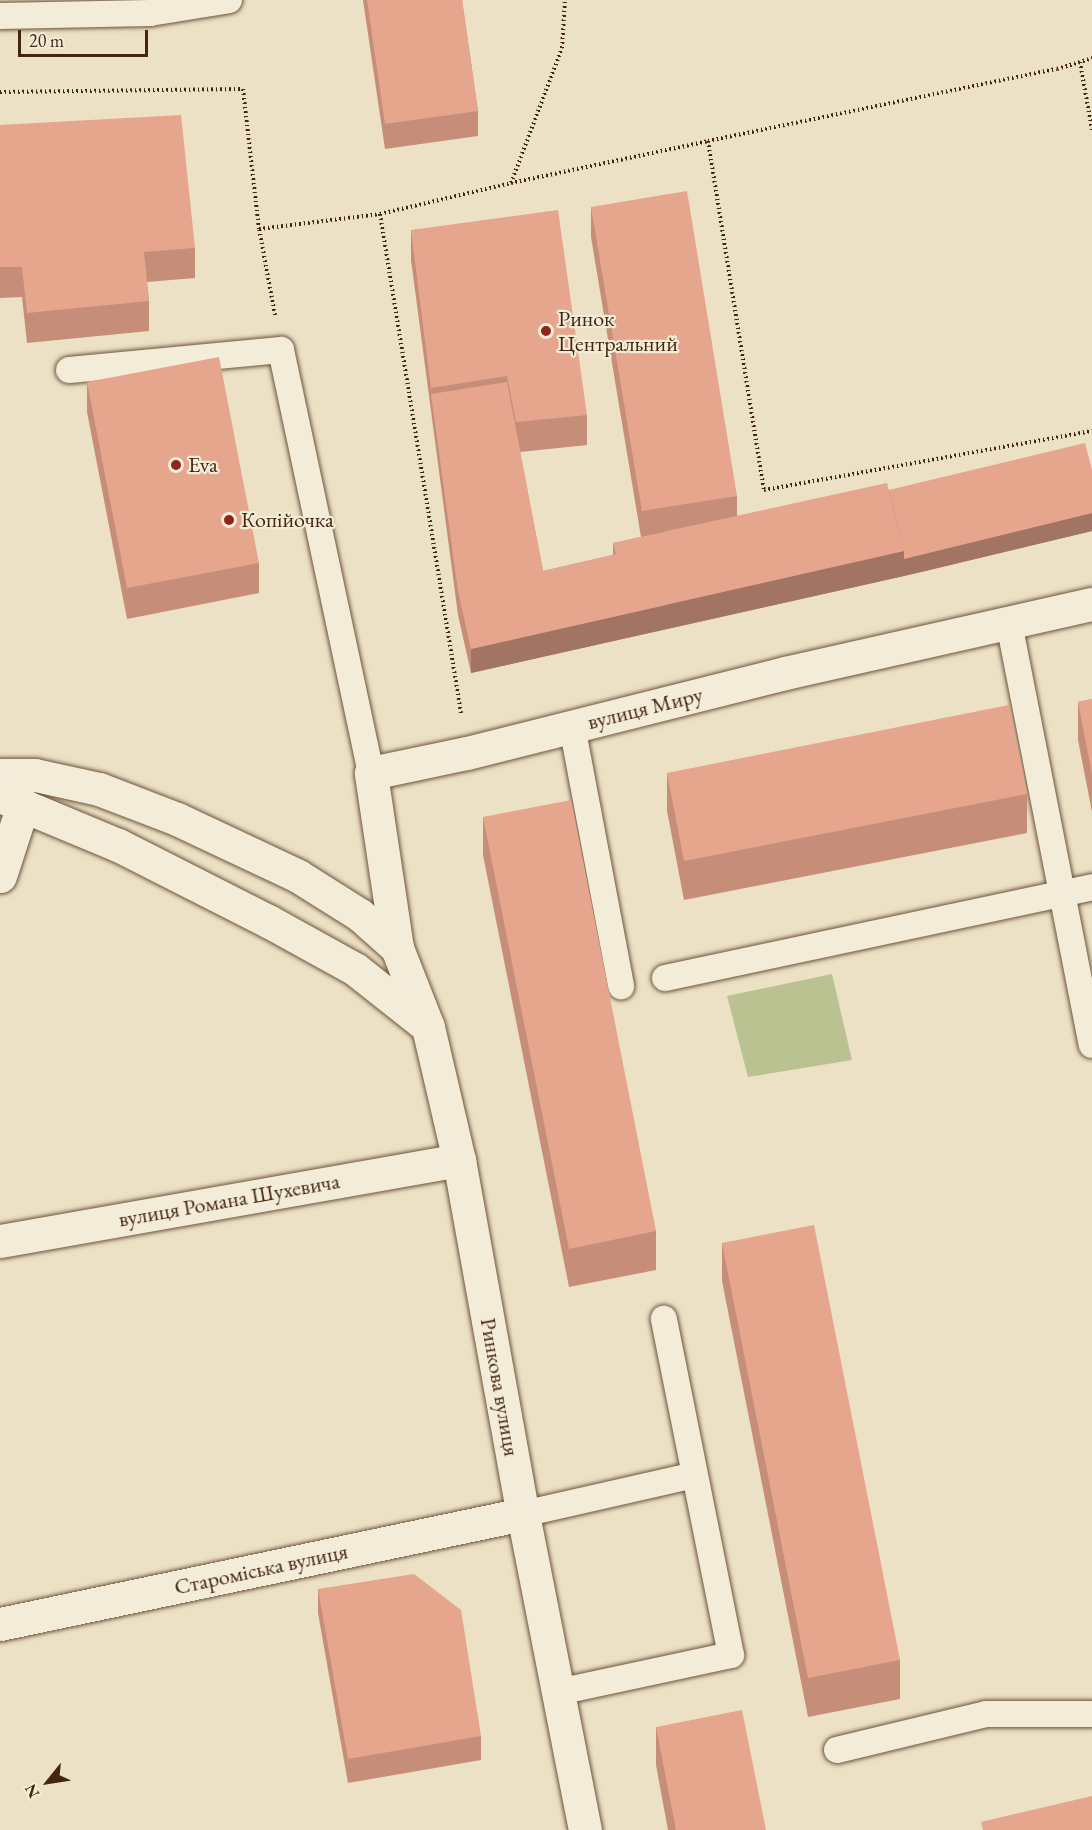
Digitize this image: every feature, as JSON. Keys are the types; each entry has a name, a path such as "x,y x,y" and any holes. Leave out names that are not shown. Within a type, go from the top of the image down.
{"street":[{"name":"вулиця Миру","path":"371,772 467,753 785,673 1092,604"},
{"path":"371,772 398,948"},
{"path":"0,775 35,775 99,789 177,819 298,876 360,915 398,948"},
{"path":"0,876 12,801 118,845 268,921 355,969 428,1027"},
{"name":"Ринкова вулиця","path":"398,948 428,1027 459,1160 523,1514 585,1830"},
{"name":"вулиця Романа Шухевича","path":"0,1240 459,1160"},
{"name":"Староміська вулиця","path":"0,1624 523,1514"}],"lane":[{"path":"0,16 150,13 229,0"},
{"path":"69,370 281,350 371,772"},
{"path":"1009,623 1092,1045"},
{"path":"572,726 621,986"},
{"path":"666,978 1092,887"},
{"path":"558,1692 731,1655 664,1319"},
{"path":"523,1514 694,1475"},
{"path":"837,1750 986,1714 1092,1714"}],"path":[{"path":"511,183 562,48 565,0"},
{"path":"259,229 380,214 511,183 1057,69 1092,58"},
{"path":"1080,62 1092,130"},
{"path":"0,92 243,89 259,229 281,350"},
{"path":"708,141 764,490 1092,431"},
{"path":"380,214 467,753"}],"green space":[{"path":"832,974 852,1060 748,1077 727,996"}],"building":[{"path":"367,0 462,0 478,111 385,124"},
{"path":"181,115 195,248 144,252 149,301 27,313 22,267 0,267 0,125"},
{"path":"687,191 737,496 642,511 591,207"},
{"path":"558,210 587,415 516,422 507,376 431,388 411,230"},
{"path":"219,357 259,563 127,588 87,382"},
{"path":"507,382 543,571 616,554 613,543 887,483 904,551 471,649 458,591 431,394"},
{"path":"1085,443 1092,470 1092,513 904,559 889,490"},
{"path":"1092,699 1092,774 1078,702"},
{"path":"1009,705 1027,794 684,861 667,773"},
{"path":"571,800 656,1231 569,1249 483,817"},
{"path":"814,1225 900,1660 808,1678 722,1243"},
{"path":"414,1574 461,1610 481,1736 348,1759 318,1589"},
{"path":"742,1710 766,1830 676,1830 656,1727"},
{"path":"1092,1796 1092,1830 983,1830 981,1822"}],"place":[{"name":"Ринок Центральний","path":"546,331"},
{"name":"Eva","path":"176,465"},
{"name":"Копійочка","path":"229,520"}]}
